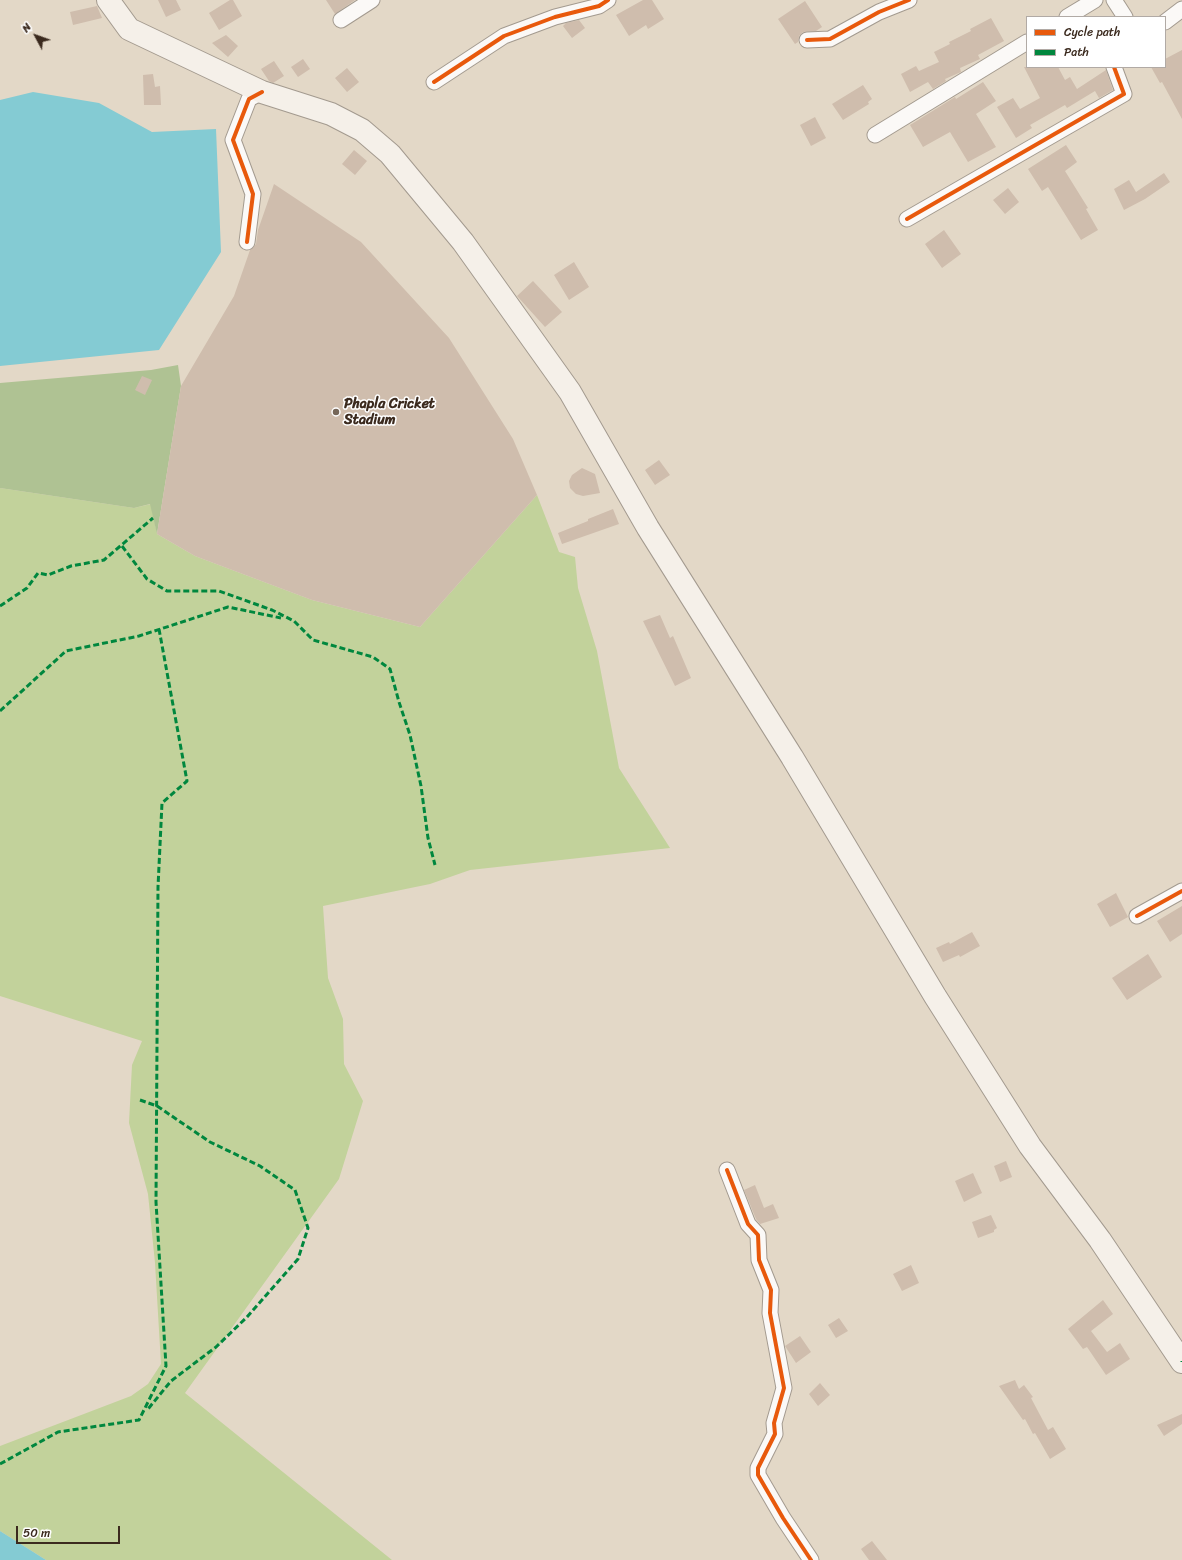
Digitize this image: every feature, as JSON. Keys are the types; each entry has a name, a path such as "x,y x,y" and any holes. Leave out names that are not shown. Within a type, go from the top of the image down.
{"main road":[{"path":"108,0 129,29 262,92 331,114 362,130 390,154 463,242 570,392 648,528 792,757 935,996 1030,1146 1100,1240 1182,1362"}],"street":[{"path":"341,20 372,0"},
{"path":"434,82 504,36 555,17 599,6 608,0"},
{"path":"807,40 830,39 879,12 909,0"},
{"path":"1069,16 1095,0"},
{"path":"1114,0 1124,16"},
{"path":"1166,21 1182,10"},
{"path":"875,134 1026,43"},
{"path":"907,219 1124,94 1114,68"},
{"path":"247,242 253,194 233,140 249,99 262,92"},
{"path":"1137,916 1182,891"},
{"path":"727,1170 748,1224 758,1235 759,1260 771,1290 770,1313 784,1388 774,1423 775,1434 758,1468 758,1475 783,1518 811,1560"}],"green space":[{"path":"178,365 181,386 157,534 150,504 134,508 0,488 0,383 151,370"},
{"path":"0,488 134,508 151,504 157,534 195,556 312,600 420,627 537,495 559,552 575,557 578,588 597,651 619,768 670,848 470,870 430,884 323,906 328,978 343,1019 344,1064 363,1101 339,1179 185,1393 392,1560 46,1560 0,1531 0,1446 131,1396 148,1384 161,1364 155,1263 148,1194 129,1123 132,1065 142,1041 0,996"}],"water":[{"path":"33,92 99,103 152,132 216,129 221,252 159,350 0,366 0,100"},
{"path":"0,1531 46,1560 0,1560"}],"building":[{"path":"158,0 176,0 181,10 166,17"},
{"path":"230,0 233,0 242,16 219,30 209,13"},
{"path":"326,0 355,0 335,14"},
{"path":"643,0 652,0 664,19 648,29 646,25 629,36 616,15"},
{"path":"805,1 822,27 816,31 803,32 799,36 798,42 795,44 778,19"},
{"path":"97,6 102,18 73,25 70,12"},
{"path":"991,18 1004,41 978,55 980,59 960,68 961,72 945,79 946,81 933,89 928,82 910,92 901,74 916,66 919,71 939,62 934,52 950,44 949,42 971,31 970,29"},
{"path":"579,20 585,28 572,38 563,26 566,23"},
{"path":"226,35 238,46 228,57 212,43"},
{"path":"1182,50 1182,119 1162,82 1160,83 1152,68 1166,68 1166,58"},
{"path":"303,59 310,69 298,77 291,67"},
{"path":"274,61 284,76 273,83 269,81 261,69"},
{"path":"1024,67 1059,68 1065,80 1070,77 1077,89 1106,70 1113,90 1099,98 1095,91 1067,108 1065,105 1030,125 1032,128 1016,138 997,107 1013,98 1020,109 1040,98"},
{"path":"347,68 359,82 347,92 335,78"},
{"path":"153,74 155,87 160,86 161,105 144,105 143,75"},
{"path":"983,82 996,101 976,114 996,147 968,162 950,132 923,147 910,125 955,97 956,99"},
{"path":"863,85 872,99 868,102 869,104 843,120 832,104"},
{"path":"815,117 826,138 811,146 800,125"},
{"path":"1066,145 1077,162 1065,171 1088,208 1086,209 1098,230 1081,240 1048,187 1042,191 1028,169"},
{"path":"354,150 367,161 355,175 342,164"},
{"path":"1164,173 1170,182 1145,199 1124,210 1114,189 1129,180 1136,192"},
{"name":"Phapla Cricket Stadium","path":"274,184 361,242 449,338 513,439 537,495 420,627 312,600 195,556 157,534 181,386 234,296 250,250 256,244 258,230"},
{"path":"1008,188 1019,202 1005,214 993,200"},
{"path":"944,230 961,254 942,268 925,244"},
{"path":"574,262 589,287 569,300 554,275"},
{"path":"533,281 562,312 545,327 517,296"},
{"path":"142,376 152,380 145,395 135,390"},
{"path":"659,460 670,475 655,485 645,470"},
{"path":"582,468 595,474 600,493 583,496 576,494 570,488 569,481 572,475"},
{"path":"613,509 619,524 562,544 558,533"},
{"path":"660,615 670,638 673,636 691,678 675,686 643,621"},
{"path":"1116,893 1128,917 1110,927 1097,904"},
{"path":"1182,906 1182,934 1170,942 1157,921"},
{"path":"972,932 980,946 960,957 959,955 943,962 936,948 949,942 950,944"},
{"path":"1148,954 1162,977 1127,1000 1112,978"},
{"path":"1006,1161 1012,1177 1000,1182 994,1166"},
{"path":"973,1173 982,1193 964,1202 955,1181"},
{"path":"755,1185 764,1208 773,1204 779,1218 760,1224 756,1219 744,1190"},
{"path":"991,1215 997,1228 994,1232 978,1238 972,1222"},
{"path":"911,1265 919,1283 902,1291 893,1274"},
{"path":"1103,1300 1113,1314 1091,1331 1107,1352 1120,1343 1130,1359 1106,1375 1087,1347 1083,1349 1068,1329"},
{"path":"839,1318 848,1331 836,1338 828,1325"},
{"path":"800,1336 811,1352 796,1363 785,1346"},
{"path":"1015,1380 1019,1389 1024,1385 1033,1397 1031,1398 1048,1430 1053,1427 1066,1449 1050,1459 1035,1433 1033,1434 1025,1419 1023,1420 999,1386"},
{"path":"820,1383 830,1395 818,1406 809,1394"},
{"path":"1182,1414 1182,1424 1164,1436 1157,1425"},
{"path":"872,1541 887,1560 869,1560 861,1549"}],"marked path":[{"path":"0,606 27,588 38,573 48,575 71,566 104,560 153,518"},
{"path":"122,546 147,579 167,591 219,591 272,610 294,621 313,640 373,657 390,669 410,735 421,786 428,838 435,865"},
{"path":"0,711 66,651 139,636 228,607 281,618"},
{"path":"0,1464 58,1432 139,1420 166,1366 156,1202 158,887 162,803 187,781 159,629"},
{"path":"140,1100 157,1106 210,1142 260,1166 295,1190 308,1228 298,1259 247,1317 216,1347 171,1381 148,1409"}],"cycle path":[{"path":"434,82 504,36 555,17 599,6 608,0"},
{"path":"807,40 830,39 879,12 909,0"},
{"path":"907,219 1124,94 1114,68"},
{"path":"247,242 253,194 233,140 249,99 262,92"},
{"path":"1137,916 1182,891"},
{"path":"727,1170 748,1224 758,1235 759,1260 771,1290 770,1313 784,1388 774,1423 775,1434 758,1468 758,1475 783,1518 811,1560"}],"place":[{"name":"Phapla Cricket Stadium","path":"336,412"}]}
